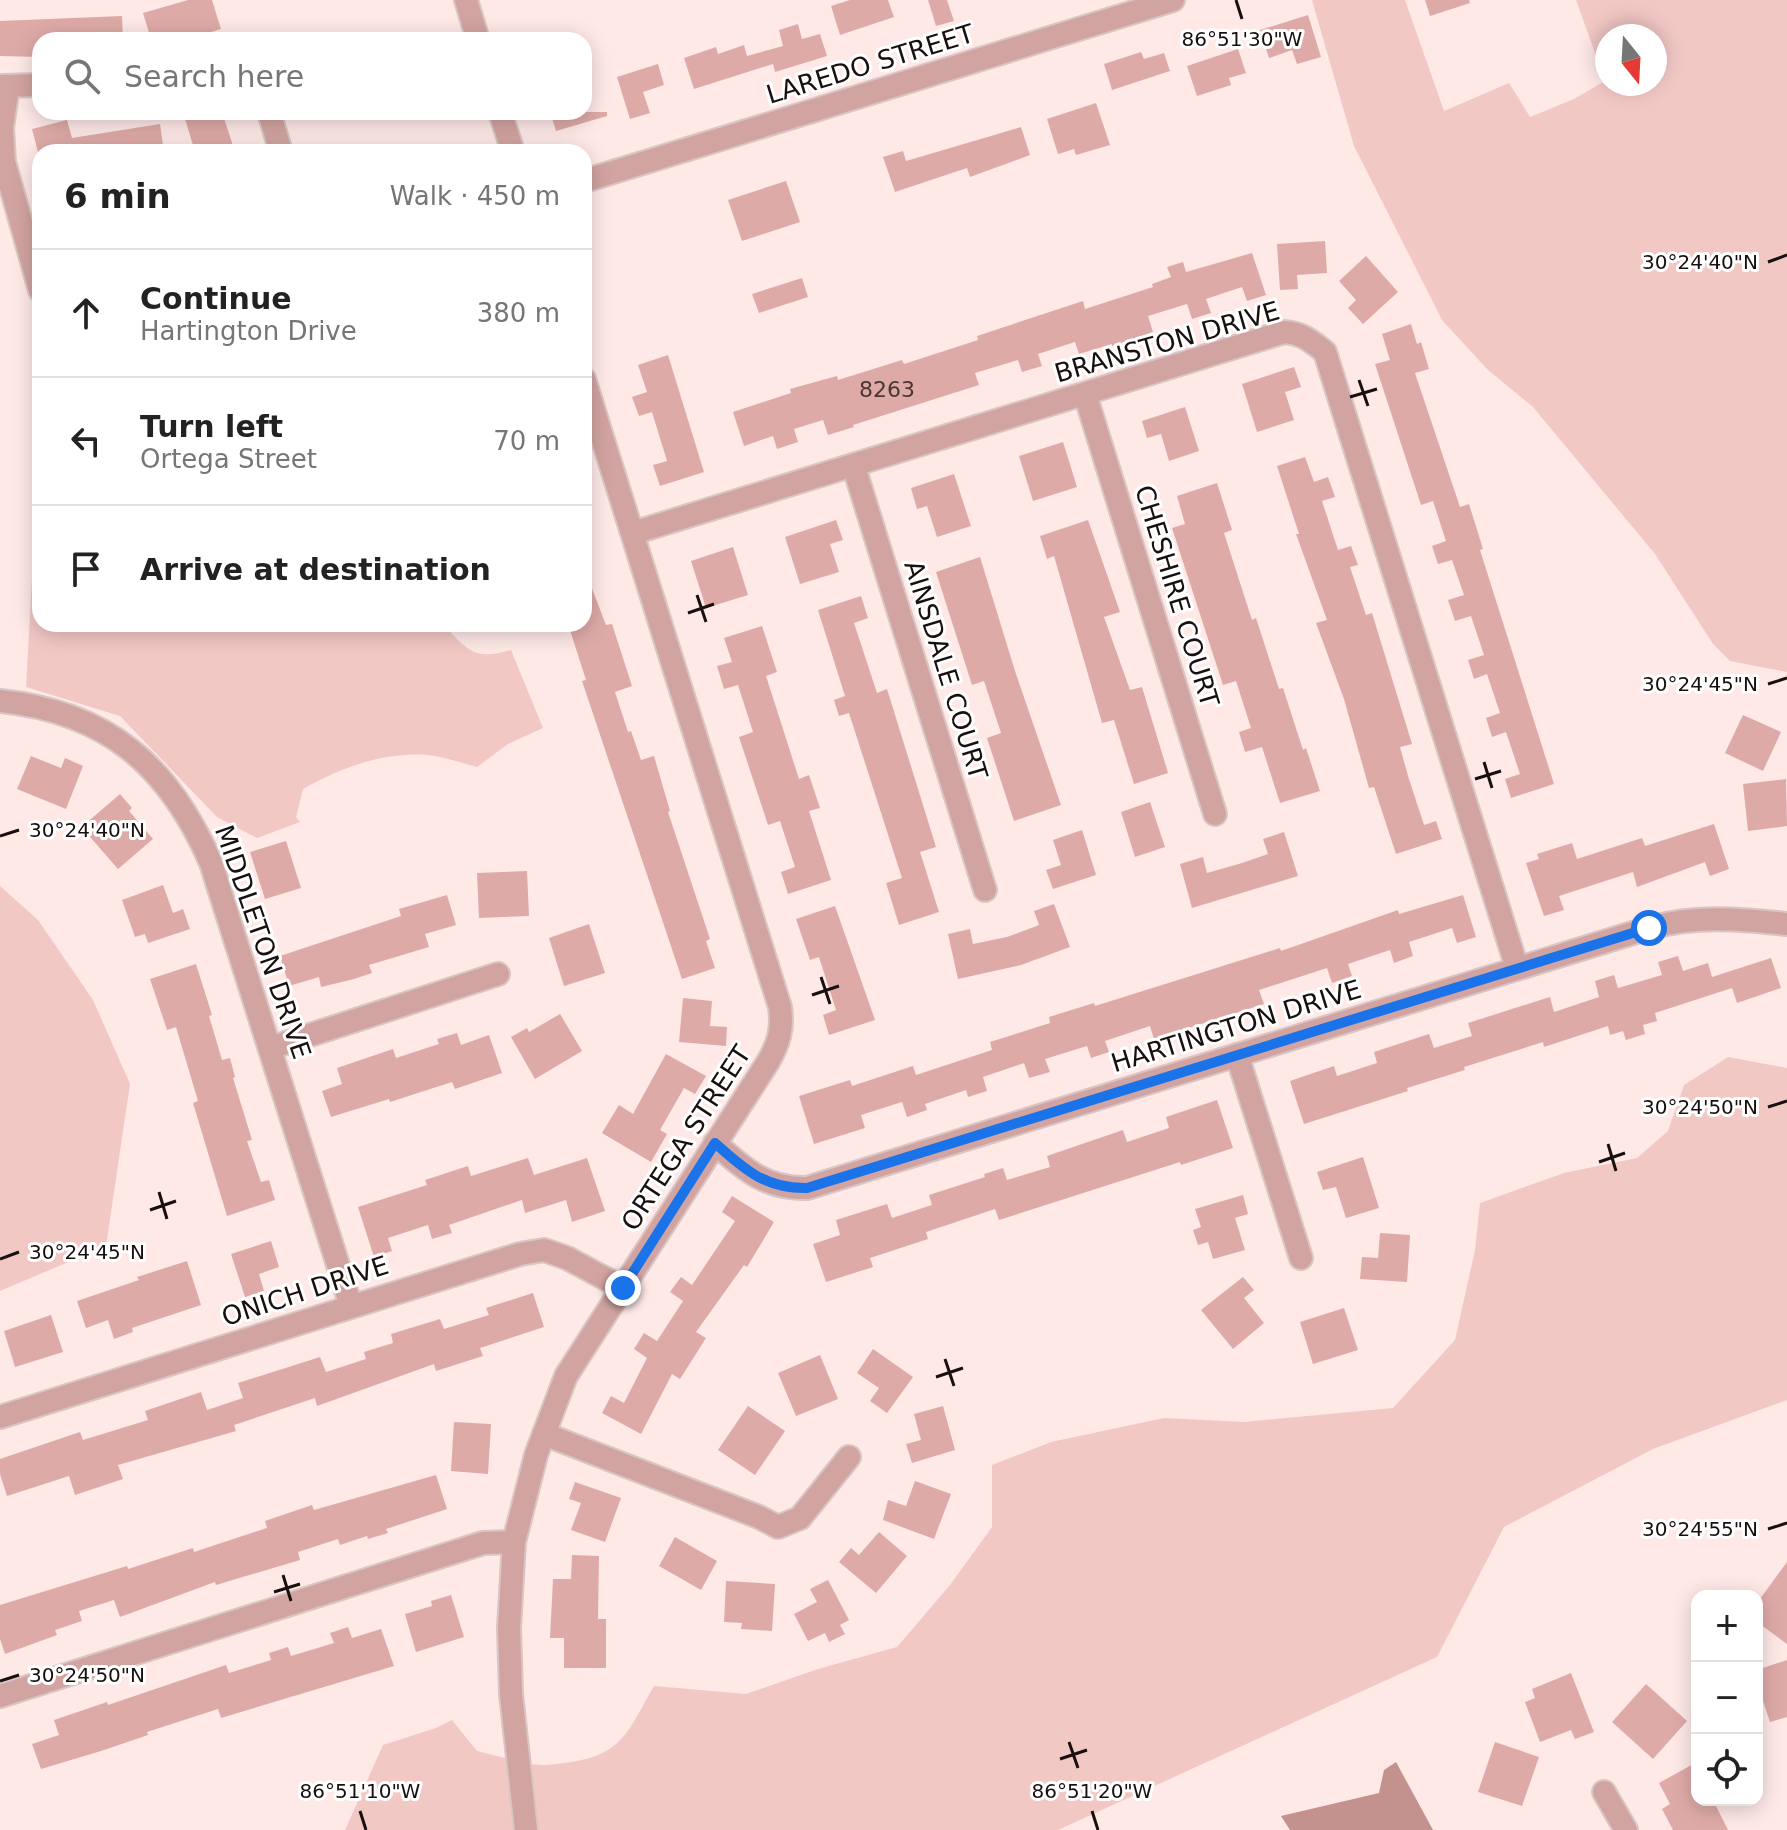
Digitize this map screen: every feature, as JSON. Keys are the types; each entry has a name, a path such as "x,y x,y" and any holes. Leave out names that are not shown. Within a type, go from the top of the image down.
{"street":[{"path":"466,0 476,32"},
{"name":"LAREDO STREET","path":"592,179 1173,0"},
{"path":"32,85 4,86 2,128 4,162 32,262"},
{"path":"271,120 279,144"},
{"path":"503,120 510,144"},
{"name":"BRANSTON DRIVE","path":"633,533 1284,332 1297,333 1310,339 1325,352 1517,968"},
{"name":"CHESHIRE COURT","path":"1085,394 1215,814"},
{"name":"ORTEGA STREET","path":"526,1830 511,1694 509,1628 514,1542 544,1434 566,1376 768,1062 778,1044 782,1024 780,1007 592,404"},
{"name":"AINSDALE COURT","path":"854,467 985,890"},
{"name":"MIDDLETON DRIVE","path":"0,701 62,713 121,742 146,762 173,792 197,829 211,863 351,1306"},
{"name":"HARTINGTON DRIVE","path":"715,1143 741,1167 772,1185 807,1188 1679,920 1721,917 1787,924"},
{"path":"270,1048 498,974"},
{"path":"1237,1055 1301,1258"},
{"name":"ONICH DRIVE","path":"0,1417 489,1262 544,1250 567,1258 623,1288"},
{"path":"544,1434 778,1527 800,1518 849,1457"},
{"path":"0,1696 483,1543 514,1542"},
{"path":"1604,1792 1626,1830"}],"shaded area":[{"path":"1312,0 1405,0 1444,111 1509,83 1530,117 1595,87 1595,96 1667,96 1667,24 1595,24 1595,53 1576,0 1787,0 1787,672 1730,661 1713,644 1655,554 1533,407 1487,369 1442,320 1354,146"},
{"path":"32,578 32,632 451,632 472,651 488,654 511,650 543,728 508,744 477,767 434,756 411,755 379,759 348,768 303,789 296,817 300,822 257,838 217,817 120,716 26,687"},
{"path":"0,886 38,920 93,1000 130,1084 106,1246 0,1291"},
{"path":"1728,1057 1787,1068 1787,1400 1653,1449 1504,1527 1437,1657 1058,1830 535,1830 527,1763 560,1764 603,1753 623,1737 654,1686 746,1694 818,1669 897,1647 950,1585 992,1527 992,1465 1051,1442 1164,1418 1244,1422 1393,1408 1455,1340 1475,1250 1480,1203 1564,1173 1637,1158 1668,1131 1684,1085"},
{"path":"452,1720 477,1751 509,1759 517,1830 345,1830 383,1745"},
{"path":"1396,1762 1433,1830 1290,1830 1281,1816 1379,1793 1384,1770"}],"building":[{"path":"188,0 212,0 221,29 211,32 149,32 143,13"},
{"path":"850,0 888,0 894,17 840,35 831,6"},
{"path":"928,0 947,0 954,21 936,26"},
{"path":"1425,0 1469,0 1470,3 1430,16"},
{"path":"1308,15 1321,57 1297,64 1292,50 1269,58 1260,30"},
{"path":"122,16 123,32 32,32 32,57 0,56 0,21"},
{"path":"798,24 802,39 820,34 827,56 775,72 773,64 694,89 684,58 716,47 718,54 744,45 747,56 783,46 779,30"},
{"path":"1238,49 1246,73 1229,78 1231,85 1197,96 1187,66"},
{"path":"1141,52 1144,59 1164,53 1170,71 1112,90 1104,64"},
{"path":"658,64 664,85 643,92 650,113 630,119 617,77"},
{"path":"1096,103 1110,145 1076,155 1074,149 1058,154 1047,119"},
{"path":"592,112 607,112 607,116 556,131 553,120 592,120"},
{"path":"67,120 72,138 160,124 163,144 36,144 32,129"},
{"path":"185,120 225,120 232,144 193,144"},
{"path":"1021,127 1030,155 970,177 967,168 895,192 883,157 903,151 906,161"},
{"path":"786,181 800,222 742,241 728,200"},
{"path":"1325,241 1327,273 1297,275 1298,289 1280,290 1277,244"},
{"path":"1252,253 1266,295 1247,301 1242,287 1206,299 1211,313 1192,319 1187,304 1148,316 1153,332 1112,346 1079,354 1075,342 1038,354 1042,366 1022,372 1018,360 975,373 979,385 854,427 828,435 823,420 794,429 798,442 777,449 773,436 744,446 733,412 791,393 790,389 837,376 838,380 902,360 904,364 1083,301 1085,309 1153,287 1152,284 1171,277 1167,267 1183,262 1186,272"},
{"path":"1366,256 1398,292 1363,324 1348,308 1356,300 1339,281"},
{"path":"802,278 808,297 759,313 752,294"},
{"path":"1411,324 1417,344 1421,342 1429,369 1415,373 1460,507 1469,504 1483,549 1480,550 1554,784 1511,798 1505,779 1520,774 1506,732 1492,737 1486,718 1500,713 1487,674 1474,679 1468,660 1484,655 1471,616 1455,621 1448,600 1464,595 1452,560 1438,564 1432,546 1446,541 1433,501 1421,505 1375,364 1390,360 1382,334"},
{"path":"668,355 704,472 660,486 653,465 667,461 652,412 639,416 632,397 647,392 638,365"},
{"path":"1294,367 1301,387 1285,392 1294,420 1257,432 1242,384"},
{"path":"1185,407 1199,451 1169,461 1161,434 1147,438 1142,421"},
{"path":"1063,442 1077,487 1033,501 1019,456"},
{"path":"1305,457 1314,482 1328,477 1335,497 1322,501 1338,550 1351,546 1358,565 1350,567 1366,615 1372,613 1412,744 1400,747 1408,776 1424,825 1436,821 1442,839 1396,854 1374,787 1369,788 1344,699 1316,623 1327,620 1296,534 1299,534 1277,466"},
{"path":"954,474 971,526 937,537 927,506 917,509 911,488"},
{"path":"1217,483 1232,530 1224,533 1252,620 1256,618 1279,689 1283,688 1320,791 1280,803 1262,747 1245,752 1239,732 1251,728 1236,681 1223,685 1172,528 1185,524 1177,496"},
{"path":"836,520 843,540 830,544 839,572 800,584 785,537"},
{"path":"1088,520 1120,612 1104,617 1130,690 1142,687 1168,773 1134,784 1114,720 1102,723 1054,556 1047,559 1040,536"},
{"path":"733,547 748,595 706,608 691,561"},
{"path":"980,557 1061,805 1014,821 987,738 1001,733 984,681 972,685 936,572"},
{"path":"592,589 606,625 612,624 632,686 615,692 641,760 654,756 668,812 710,939 706,941 715,968 682,979 582,681 586,680 571,632 592,632"},
{"path":"861,596 868,618 854,623 877,693 887,689 936,847 920,852 939,912 899,925 886,883 902,878 849,713 839,716 834,700 845,696 818,610"},
{"path":"762,626 777,672 766,676 799,779 809,775 820,808 809,811 831,880 788,894 781,872 795,867 780,821 768,825 739,737 753,732 738,685 724,689 717,666 732,662 724,638"},
{"path":"1743,715 1781,732 1763,771 1725,753"},
{"path":"31,756 61,768 65,758 83,766 66,809 17,789"},
{"path":"1786,779 1787,826 1748,831 1743,784"},
{"path":"120,794 132,808 129,811 153,839 118,869 84,830 84,825"},
{"path":"1150,802 1165,847 1135,857 1121,812"},
{"path":"1714,824 1729,869 1710,876 1705,862 1637,887 1633,872 1559,896 1564,910 1544,916 1526,863 1539,859 1537,854 1572,843 1577,859 1642,838 1645,846"},
{"path":"1082,830 1096,875 1053,889 1046,870 1061,865 1053,840"},
{"path":"1284,832 1298,876 1192,908 1180,864 1203,857 1207,873 1242,863 1268,854 1263,839"},
{"path":"286,841 301,888 265,899 250,852"},
{"path":"527,871 529,916 479,918 477,873"},
{"path":"163,885 173,913 183,909 190,929 148,943 145,934 135,937 122,900"},
{"path":"447,895 456,925 425,934 429,947 369,965 372,973 354,979 321,987 319,977 289,986 280,956 401,916 399,909"},
{"path":"1463,895 1476,937 1457,943 1452,928 1409,942 1413,956 1394,963 1390,950 1348,964 1352,976 1332,983 1327,968 1259,990 1264,1004 1154,1039 1150,1026 1105,1041 1109,1052 1091,1058 1087,1046 1045,1059 1050,1072 1029,1078 1024,1063 983,1077 987,1091 968,1097 966,1090 925,1104 927,1110 907,1117 902,1102 861,1115 865,1128 814,1144 799,1096 850,1080 852,1086 913,1066 916,1075 992,1050 990,1042 1050,1023 1049,1017 1094,1003 1095,1006 1280,948 1281,951 1398,910 1399,914"},
{"path":"1054,904 1070,947 1021,965 958,979 948,934 970,929 973,944 1007,937 1039,925 1034,911"},
{"path":"835,906 875,1020 829,1035 823,1015 836,1010 819,957 810,960 796,919"},
{"path":"589,924 605,973 564,986 549,938"},
{"path":"1678,956 1683,971 1708,963 1712,977 1771,958 1781,988 1737,1003 1732,988 1655,1013 1657,1021 1643,1025 1645,1034 1626,1040 1623,1031 1610,1035 1608,1026 1544,1047 1543,1042 1464,1067 1465,1070 1407,1088 1408,1091 1304,1124 1290,1081 1334,1066 1337,1076 1377,1063 1374,1052 1429,1034 1434,1048 1472,1036 1468,1023 1550,997 1554,1012 1599,997 1595,981 1614,975 1618,988 1662,975 1658,962"},
{"path":"196,964 222,1060 230,1058 252,1140 247,1141 261,1182 269,1180 275,1200 227,1216 193,1103 198,1101 176,1027 167,1030 150,979"},
{"path":"683,998 712,1001 710,1026 727,1027 726,1046 679,1042"},
{"path":"560,1014 582,1051 535,1079 511,1037 527,1028 529,1032"},
{"path":"457,1033 461,1045 489,1035 502,1073 455,1089 452,1082 331,1117 322,1091 342,1084 337,1068 393,1049 396,1058 439,1044 437,1039"},
{"path":"666,1054 706,1076 695,1094 684,1088 660,1130 667,1134 651,1162 602,1133 619,1105 633,1114"},
{"path":"1217,1100 1233,1148 999,1220 995,1209 926,1232 928,1239 870,1258 873,1267 826,1282 813,1244 840,1235 836,1220 887,1204 892,1218 932,1205 929,1195 985,1177 984,1174 1003,1168 1007,1180 1050,1167 1047,1156 1123,1130 1127,1142 1169,1128 1166,1117"},
{"path":"1363,1157 1379,1208 1346,1218 1336,1187 1323,1190 1317,1172"},
{"path":"528,1158 534,1175 587,1158 605,1211 572,1222 566,1200 525,1213 522,1200 449,1225 452,1233 432,1239 428,1225 388,1238 392,1251 374,1257 358,1207 427,1185 425,1180 468,1166 471,1176"},
{"path":"1243,1195 1248,1214 1235,1218 1245,1250 1213,1259 1208,1242 1198,1245 1193,1230 1201,1227 1195,1209"},
{"path":"732,1196 774,1222 747,1267 744,1265 696,1332 706,1338 680,1379 672,1374 641,1434 602,1413 611,1396 624,1403 647,1358 634,1349 644,1333 657,1341 683,1301 670,1292 681,1277 692,1285 735,1221 722,1212"},
{"path":"1380,1233 1410,1235 1407,1282 1360,1279 1362,1257 1378,1258"},
{"path":"271,1241 279,1267 259,1274 264,1291 245,1297 231,1254"},
{"path":"187,1261 201,1305 132,1328 133,1332 114,1339 108,1320 86,1328 77,1301"},
{"path":"1243,1277 1254,1290 1244,1298 1264,1323 1233,1349 1201,1310"},
{"path":"533,1293 544,1327 480,1348 483,1356 436,1371 434,1364 317,1406 315,1398 234,1425 236,1431 118,1465 123,1479 75,1495 69,1476 7,1496 0,1474 0,1459 80,1432 83,1440 148,1420 145,1411 201,1392 207,1410 243,1398 238,1383 320,1357 326,1372 366,1359 364,1352 393,1343 391,1334 440,1319 444,1329 489,1315 486,1308"},
{"path":"1344,1308 1358,1350 1313,1364 1300,1322"},
{"path":"51,1315 63,1352 15,1367 4,1331"},
{"path":"873,1349 913,1377 887,1413 870,1401 879,1388 857,1373"},
{"path":"820,1355 838,1399 796,1416 778,1373"},
{"path":"748,1406 785,1431 755,1475 718,1450"},
{"path":"943,1406 955,1450 912,1463 906,1444 921,1440 914,1414"},
{"path":"454,1422 491,1424 488,1474 451,1471"},
{"path":"436,1475 447,1509 386,1529 388,1533 368,1539 367,1536 340,1545 338,1539 298,1552 300,1560 216,1585 215,1582 120,1617 114,1600 79,1611 82,1621 55,1630 57,1635 5,1654 0,1639 0,1605 127,1566 128,1569 193,1548 194,1552 267,1528 265,1521 312,1505 314,1510"},
{"path":"915,1481 951,1494 934,1539 883,1520 888,1500 906,1506"},
{"path":"575,1482 621,1498 605,1542 571,1530 581,1503 569,1499"},
{"path":"879,1532 907,1556 876,1593 839,1562 851,1548 859,1555"},
{"path":"675,1537 717,1561 701,1590 659,1566"},
{"path":"572,1555 599,1556 598,1619 606,1619 606,1668 564,1668 564,1638 550,1638 553,1579 571,1579"},
{"path":"1787,1562 1787,1644 1763,1626 1763,1595"},
{"path":"828,1580 849,1620 840,1625 845,1634 829,1642 825,1633 808,1641 794,1614 817,1602 810,1589"},
{"path":"726,1581 775,1584 772,1631 741,1629 742,1623 724,1622"},
{"path":"451,1595 464,1637 416,1652 405,1614 432,1606 431,1601"},
{"path":"348,1627 352,1638 381,1629 394,1666 221,1718 218,1709 41,1769 32,1744 59,1735 54,1720 226,1665 229,1673 271,1660 269,1653 288,1647 291,1656 334,1643 330,1633"},
{"path":"1787,1660 1787,1717 1770,1722 1763,1701 1763,1668"},
{"path":"1571,1673 1594,1732 1575,1739 1571,1730 1540,1742 1525,1702 1535,1698 1532,1689"},
{"path":"1646,1684 1687,1721 1653,1759 1612,1722"},
{"path":"1495,1742 1539,1757 1522,1806 1478,1792"},
{"path":"1691,1765 1691,1806 1716,1806 1728,1830 1673,1830 1662,1809 1670,1804 1659,1783"}],"route":[{"path":"623,1288 715,1143 741,1167 772,1185 807,1188 1649,928"}]}
